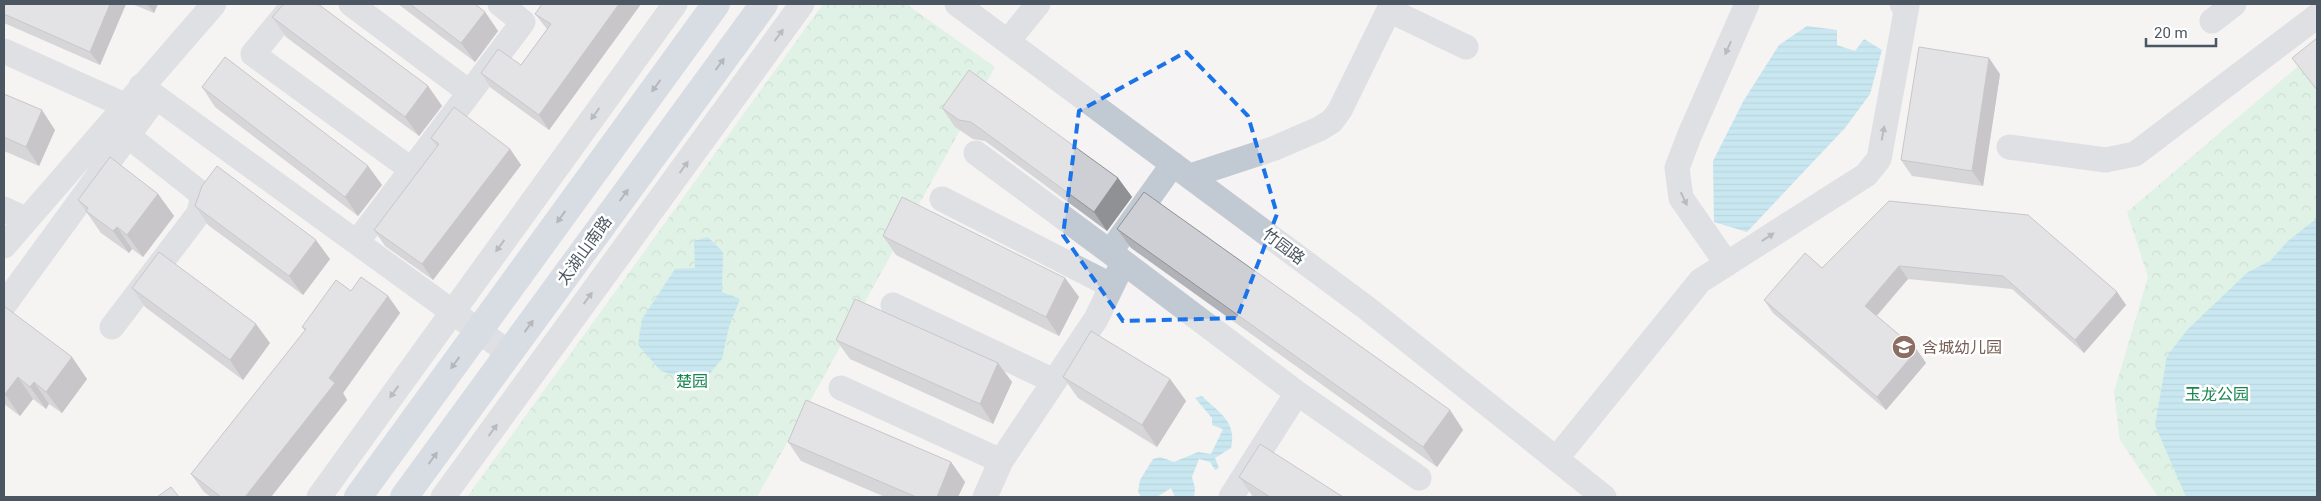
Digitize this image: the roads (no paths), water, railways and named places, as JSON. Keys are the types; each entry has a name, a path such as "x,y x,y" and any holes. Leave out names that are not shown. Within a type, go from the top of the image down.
{"main road":[{"path":"358,497 716,4"},
{"name":"太湖山南路","path":"404,497 764,4"}],"street":[{"path":"4,305 128,136 149,92 214,4"},
{"path":"294,4 253,54 412,170"},
{"path":"351,4 469,92"},
{"path":"357,242 523,22 500,4"},
{"path":"319,497 675,4"},
{"path":"443,497 802,4"},
{"name":"竹园路","path":"957,4 1368,309 1604,497"},
{"path":"1008,41 1038,4"},
{"path":"1727,264 1681,198 1677,168 1747,4"},
{"path":"1556,459 1700,281 1866,175 1879,160 1907,6 1902,4"},
{"path":"2212,21 2234,4"},
{"path":"985,497 1001,461 1096,319 1112,286 1117,258 1181,170 1275,148 1319,129 1332,121 1340,110 1392,7 1466,47"},
{"path":"2009,147 2106,160 2135,154 2317,16"},
{"path":"4,51 124,105"},
{"path":"4,246 15,214 124,105 149,92"},
{"path":"149,92 509,352"},
{"path":"112,327 199,213 203,195 128,136"},
{"path":"976,153 1297,393 1419,478"},
{"path":"942,199 1112,286"},
{"path":"893,305 1054,381"},
{"path":"840,388 1001,461"},
{"path":"1232,497 1297,393"}],"water":[{"path":"1807,26 1837,30 1837,45 1855,51 1864,39 1882,50 1870,94 1845,128 1747,232 1714,222 1713,161 1744,100 1779,45"},
{"path":"2317,221 2317,497 2186,497 2155,425 2167,356 2188,329 2248,272 2270,261 2288,241 2312,222"},
{"path":"708,237 723,252 722,292 740,299 729,327 722,359 702,383 661,371 638,345 642,319 675,269 695,268 694,241"},
{"path":"1202,396 1225,418 1231,431 1231,448 1215,458 1219,468 1215,470 1210,462 1199,459 1192,477 1195,488 1194,497 1175,497 1171,488 1157,497 1141,497 1138,492 1140,480 1153,459 1160,457 1174,462 1198,452 1211,454 1223,429 1212,425 1212,418 1195,398"}],"place":[{"name":"含城幼儿园","path":"1904,347"}],"park label":[{"name":"楚园","path":"692,381"},
{"name":"玉龙公园","path":"2217,394"}]}
